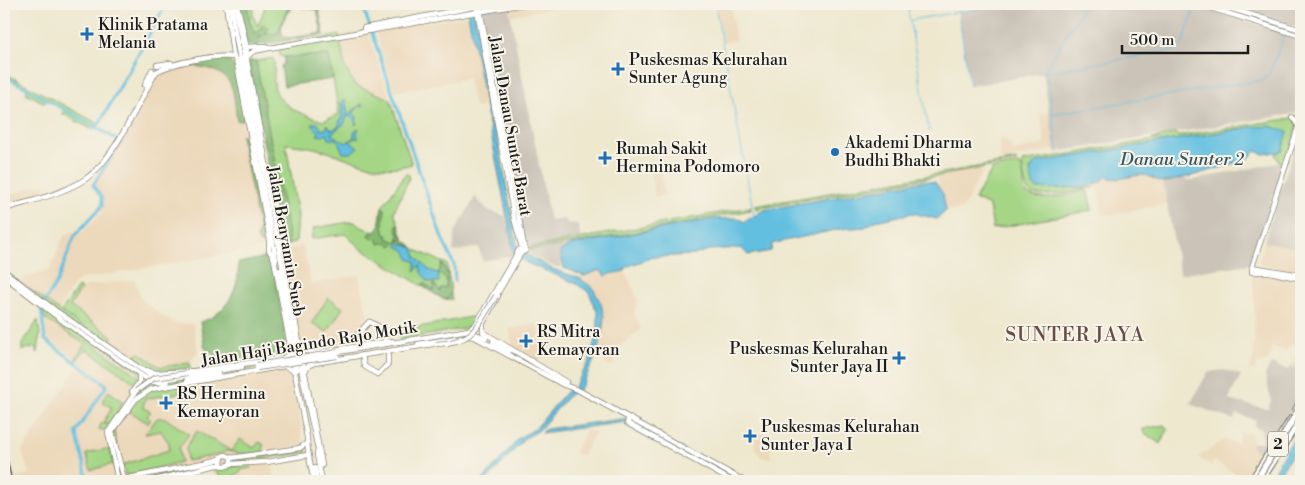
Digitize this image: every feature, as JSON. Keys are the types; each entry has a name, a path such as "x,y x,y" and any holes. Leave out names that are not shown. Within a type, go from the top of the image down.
{"highway":[{"path":"1256,481 1301,400"},
{"name":"2","path":"1256,481 1301,406"},
{"name":"2","path":"1256,481 1301,411"},
{"path":"1291,419 1295,422 1300,420"},
{"path":"1256,481 1300,420"}],"main road":[{"path":"226,4 232,51 241,57"},
{"name":"Jalan Benyamin Sueb","path":"230,4 233,25 242,47"},
{"name":"Jalan Benyamin Sueb","path":"235,4 242,47 241,65 252,105 260,169 275,242"},
{"path":"242,86 242,47 274,45 468,14 488,4"},
{"path":"189,61 241,57 258,50 370,29 466,8 524,4"},
{"path":"1198,4 1301,36"},
{"path":"1216,4 1301,30"},
{"name":"Jalan Danau Sunter Barat","path":"478,8 521,252"},
{"path":"228,20 233,25"},
{"path":"4,209 66,189 84,180 106,159 156,69 226,54 232,51"},
{"name":"Jalan Benyamin Sueb","path":"241,57 263,162 294,371 305,424"},
{"path":"241,65 244,102 270,250 281,280 287,338 291,350"},
{"path":"244,102 252,105 263,143 276,220"},
{"path":"1298,128 1301,110"},
{"path":"1292,117 1298,128"},
{"path":"1301,119 1253,269 1301,277"},
{"path":"263,143 263,162"},
{"path":"255,159 260,169"},
{"path":"266,203 266,222"},
{"path":"271,208 276,220"},
{"name":"Jalan Benyamin Sueb","path":"276,220 298,328 313,429 318,449 317,455 324,481"},
{"name":"Jalan Haji Bagindo Rajo Motik","path":"305,371 308,366 314,363 418,344 455,343 467,338 498,294 521,252"},
{"name":"Jalan Haji Bagindo Rajo Motik","path":"338,354 359,346 461,332 472,327 481,321 521,252"},
{"path":"4,272 62,322 148,372 197,372"},
{"path":"4,276 43,304 74,323 153,382 176,383"},
{"path":"281,280 289,283"},
{"name":"Jalan Benyamin Sueb","path":"281,280 314,418 324,481"},
{"path":"479,335 481,321 498,294"},
{"path":"62,322 94,339"},
{"path":"359,346 358,334 370,322 383,329 386,342"},
{"path":"74,323 114,353 139,376 161,387"},
{"path":"296,337 298,328"},
{"path":"461,332 472,332 489,338 509,354"},
{"name":"Jalan Haji Bagindo Rajo Motik","path":"301,348 313,353 445,334"},
{"path":"418,344 479,335 538,370 572,386"},
{"path":"489,338 497,347"},
{"name":"Jalan Haji Bagindo Rajo Motik","path":"185,382 257,367 338,354 361,354 434,344"},
{"name":"Jalan Benyamin Sueb","path":"291,350 300,388 308,443 307,453"},
{"name":"Jalan Haji Bagindo Rajo Motik","path":"197,372 283,358 291,350"},
{"path":"361,354 364,366 378,374 388,364 388,351"},
{"path":"313,353 308,359 314,363"},
{"path":"283,358 286,363 285,366"},
{"path":"241,368 250,363"},
{"name":"Jalan Haji Bagindo Rajo Motik","path":"118,478 112,434 129,408 142,394 176,383 285,366 294,371"},
{"name":"Jalan Haji Bagindo Rajo Motik","path":"119,415 139,388 149,380 162,376 257,367"},
{"path":"538,370 572,386 688,457 732,481"},
{"path":"139,376 138,385 107,434 118,478 141,480 219,462 225,455 231,461 289,457 307,453"},
{"path":"129,408 135,397 146,387 143,383 138,385"},
{"path":"297,384 300,388"},
{"path":"313,429 314,418"},
{"path":"628,421 744,481"},
{"path":"219,462 227,466 231,461 300,448 308,443 313,446 316,442"},
{"name":"Jalan Benyamin Sueb","path":"308,443 307,453 315,480"},
{"path":"231,461 307,453 317,455"},
{"path":"150,481 203,466"}],"shaded area":[{"path":"480,4 508,4 550,221 565,219 567,223 578,224 582,244 571,245 561,263 562,267 554,267 530,255 526,246"},
{"path":"508,4 573,4 510,16"},
{"path":"716,4 730,4 736,40 723,42"},
{"path":"994,4 1191,4 1301,38 1300,110 1298,113 1055,152 1043,73 970,86 958,12 988,7"},
{"path":"1219,4 1301,4 1301,29"},
{"path":"467,16 484,102 480,108 474,106 468,78 395,92 375,30"},
{"path":"367,31 390,99 355,85 345,67 339,35"},
{"path":"227,56 236,60 268,244 263,248 81,279 73,285 54,320 161,387 288,366 295,375 303,445 269,452 275,481 221,481 207,469 161,481 24,481 13,478 29,474 22,451 81,362 46,339 44,313 17,291 22,278 50,269 64,236 72,232 82,233 102,213 100,208 102,198 94,185 121,142 125,127 156,71 170,65"},
{"path":"1050,113 1055,150 1001,160 999,146 1002,139 1011,144 1012,151 1045,144 1040,114"},
{"path":"1301,127 1301,249 1264,242"},
{"path":"1287,161 1283,167 1251,264 1180,274 1163,182 1181,179 1193,180"},
{"path":"659,162 665,196 655,197 649,164"},
{"path":"984,168 963,209 946,211 937,176"},
{"path":"1142,175 1151,176 1163,182 1167,204 1109,215 1102,214 1097,184 1106,177 1114,180"},
{"path":"44,183 48,195 4,210 4,196"},
{"path":"475,197 488,210 505,216 515,255 482,261 479,247 453,252 455,232"},
{"path":"1264,242 1301,249 1301,272 1258,264"},
{"path":"303,245 311,284 359,275 369,322 358,336 346,340 347,345 357,343 359,346 314,353 301,348 284,251"},
{"path":"600,270 609,274 625,271 638,299 634,313 641,329 615,350 619,354 611,367 596,356 603,328 601,304 593,288 579,278"},
{"path":"1256,273 1301,281 1301,369 1291,366 1299,347 1290,344 1287,350 1272,347 1268,362 1257,363 1255,370 1249,370 1253,359 1255,318 1252,276"},
{"path":"135,280 141,298 160,315 175,323 193,324 198,351 190,363 148,372 64,314 86,286"},
{"name":"RS Mitra Kemayoran","path":"538,324 542,357 536,364 513,348 509,329"},
{"path":"1271,364 1289,370 1291,366 1301,369 1301,396 1265,456 1253,449 1251,443 1262,442 1262,430 1254,426 1256,420 1236,414 1234,420 1190,404 1208,372 1224,370 1241,375 1228,400 1268,409 1271,400 1265,375"},
{"path":"586,430 596,432 582,456 574,452"},
{"path":"1240,432 1251,433 1253,448 1265,456 1248,481 1214,461 1211,466 1198,457 1224,440 1238,443"},
{"path":"754,433 769,433 771,458 762,458 755,448"}],"green space":[{"path":"238,4 247,4 250,23 257,38 262,36 256,34 263,25 269,28 265,34 278,33 288,7 297,4 313,7 314,4 328,4 318,6 324,35 251,46 247,44","holes":["294,6 317,10 322,33 291,38 284,37 281,28 282,24 285,16"]},
{"path":"247,4 253,4 253,16 258,26 266,4 297,4 288,7 278,34 268,33 257,38 250,23"},
{"path":"297,4 316,4 313,7"},
{"path":"339,35 345,67 355,85 390,99 412,164 387,168 364,164 314,148 286,144 298,216 296,241 289,245 256,61 273,58 274,85 278,96 295,110 323,121 339,114 329,55 284,57 280,56 279,51 281,46"},
{"path":"329,55 333,79 284,86 281,66 284,63 284,57"},
{"path":"225,57 238,70 246,118 240,121 237,120 232,88 225,77 207,68 193,66 195,62"},
{"path":"248,61 256,61 289,245 283,245"},
{"path":"4,73 97,123 93,130 63,114 64,110 47,100 45,103 26,93 27,89 4,78"},
{"path":"1299,117 1287,161 1279,162 1275,154 1284,149 1252,127 1039,162 1058,188 1095,187 1050,195 1034,194 1027,190 1022,162 1159,139 1152,139 1176,133 1177,136"},
{"path":"241,136 246,136 248,145 252,149 268,238 267,244 259,242 257,237 259,228"},
{"path":"1016,160 1016,162 756,209 755,206"},
{"path":"1018,164 1022,167 1025,192 1031,196 1047,198 1087,190 1092,210 993,229 989,206 975,199 992,169"},
{"path":"406,173 410,176 394,212 404,240 416,250 447,264 452,300 443,299 360,248 345,234 311,239 314,228 350,222 355,222 359,226 374,232 379,227 382,207"},
{"path":"382,207 385,209 383,226 385,235 388,235 387,238 396,242 397,239 400,241 391,246 388,242 379,244 377,238 370,237 369,234 379,227"},
{"path":"751,207 750,210 640,232 529,250 528,248"},
{"path":"398,223 402,238 412,246 404,244 399,238 397,239 399,235 396,227"},
{"path":"267,257 272,260 289,355 220,367 218,359 205,348 200,322 217,314 230,300 237,282 238,263"},
{"path":"442,263 449,281 450,296 448,299 443,299 422,285 424,283 434,290 435,288 432,284 435,284 440,292 441,288 446,288 446,278 438,274"},
{"path":"4,271 153,378 290,353 292,360 191,379 193,390 145,399 143,407 151,412 147,416 151,420 148,423 127,410 114,429 122,477 133,480 218,461 218,464 142,481 114,481 117,479 107,437 139,388 150,383 161,387 173,384 153,382 4,276"},
{"path":"78,287 81,289 70,306 113,337 103,341 61,312"},
{"path":"328,298 343,308 327,332 312,323"},
{"path":"43,309 139,376 138,385 86,349 75,362 85,344 45,319"},
{"path":"470,317 478,320 473,327 400,340 399,331"},
{"path":"38,320 40,334 38,353 36,348 32,347 31,350 29,348 22,351 22,344"},
{"path":"140,353 160,367 190,363 190,368 158,370 142,367 132,356"},
{"path":"109,391 123,402 107,430 99,430 101,423 106,425 107,423 104,421 112,408 102,401"},
{"path":"157,418 165,418 189,434 179,448 181,462 126,476 122,465 169,450 169,443 161,431 145,434"},
{"path":"1164,425 1168,430 1160,444 1143,432 1143,429"},
{"path":"197,431 231,451 240,439 254,448 259,442 263,444 263,453 240,454 227,451 187,461 186,447"},
{"path":"106,449 110,451 113,464 91,470 86,454"},
{"path":"306,449 307,453 231,462 232,459"},
{"path":"250,463 251,468 241,470 240,473 232,477 232,481 224,481 214,469 223,469"}],"water":[{"path":"466,4 473,4 518,250 552,269 579,278 593,288 601,304 604,316 596,356 580,389 570,394 538,431 525,438 486,481 482,481 520,437 535,429 566,392 573,389 589,362 598,329 598,314 589,292 575,283 527,263 514,253"},
{"path":"345,99 348,115 358,107 353,113 357,117 356,125 353,118 347,116 344,124 331,134 346,143 354,137 354,131 359,128 357,133 358,139 355,138 349,141 358,147 351,153 343,153 337,139 329,139 327,134 317,135 319,132 313,126 313,123 318,123 321,130 326,129 328,124 331,130 338,127 342,115 341,103"},
{"name":"Danau Sunter 2","path":"1270,126 1288,132 1282,151 1264,154 1255,151 1250,157 1223,167 1172,181 1162,182 1149,176 1138,175 1120,179 1106,177 1093,184 1074,188 1038,189 1033,185 1030,170 1034,164 1039,162 1252,127"},
{"path":"924,181 935,182 943,194 946,211 937,219 913,213 875,221 865,227 840,229 775,243 772,244 771,251 748,255 741,248 709,250 694,255 653,257 626,267 625,271 609,274 606,277 600,270 584,276 564,268 560,251 571,245 714,219 738,218 744,222 764,210"},
{"path":"399,243 413,248 416,257 429,270 438,273 439,282 428,282 421,272 420,265 415,271 416,262 409,259 405,250 397,246"},
{"path":"622,419 629,420 741,481 735,481 627,422 541,433 546,429"},
{"path":"1301,426 1298,441 1292,455 1275,481 1268,481"}],"waterway":[{"path":"116,139 97,128 166,4"},
{"path":"362,4 442,238 454,265 455,281"},
{"path":"480,9 507,4"},
{"path":"715,4 754,216"},
{"path":"907,4 929,131"},
{"path":"911,20 988,7 994,4"},
{"path":"1044,72 1085,4"},
{"path":"1040,73 1176,50 1182,45 1196,4"},
{"path":"1207,5 1301,33"},
{"path":"958,12 970,86"},
{"path":"1052,114 1262,80 1270,73 1285,32"},
{"path":"1046,73 1058,152"},
{"path":"4,76 97,128"},
{"path":"88,481 76,432 107,385 45,340 41,308 57,282 75,235 102,206 102,198 93,185 121,142"}],"railway":[{"path":"4,445 12,481"}],"place":[{"name":"Klinik Pratama Melania","path":"87,34"},
{"name":"Puskesmas Kelurahan Sunter Agung","path":"618,69"},
{"name":"Akademi Dharma Budhi Bhakti","path":"835,152"},
{"name":"Rumah Sakit Hermina Podomoro","path":"605,158"},
{"name":"RS Mitra Kemayoran","path":"526,341"},
{"name":"Puskesmas Kelurahan Sunter Jaya II","path":"899,358"},
{"name":"RS Hermina Kemayoran","path":"166,403"},
{"name":"Puskesmas Kelurahan Sunter Jaya I","path":"750,436"}],"district":[{"name":"SUNTER JAYA","path":"1075,335"}]}
